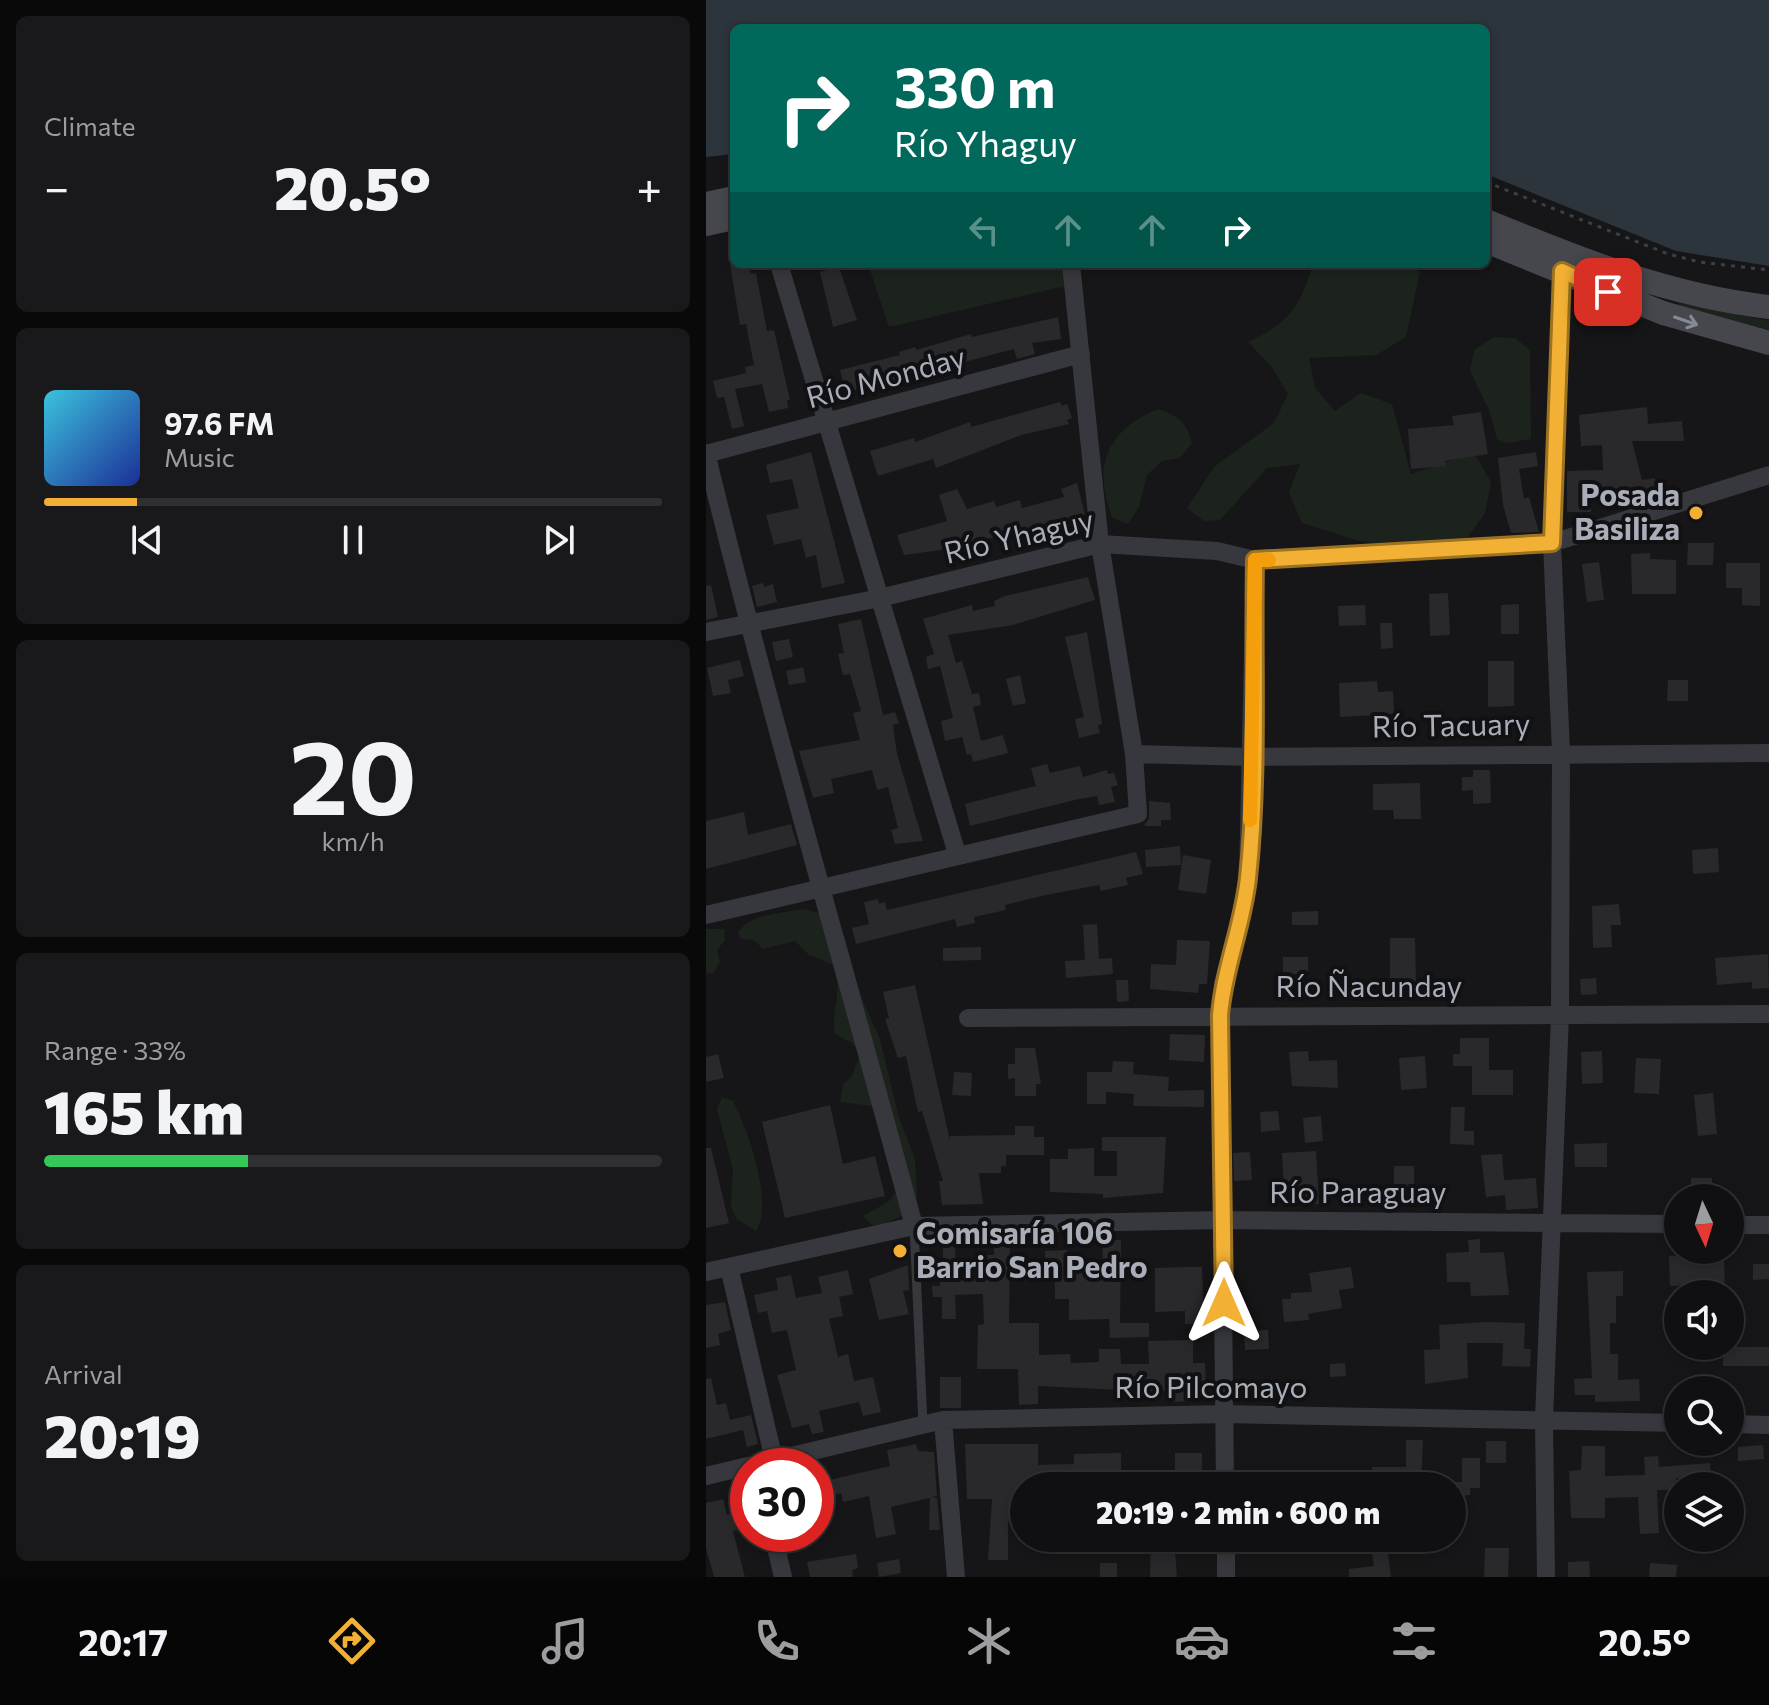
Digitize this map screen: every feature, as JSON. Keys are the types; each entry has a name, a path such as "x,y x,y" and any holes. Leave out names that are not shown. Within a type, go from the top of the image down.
{"main road":[{"path":"706,204 730,199"},
{"path":"706,224 730,219"},
{"path":"1490,223 1628,277 1688,295 1769,307"},
{"path":"1490,243 1677,318 1769,343"}],"street":[{"path":"780,268 957,854"},
{"path":"706,915 1138,814 1134,754 1100,544 1071,268"},
{"path":"1546,1577 1544,1419 1560,1015 1561,752 1552,543 1562,271"},
{"name":"Río Monday","path":"706,454 1081,354"},
{"path":"706,454 747,623 824,889 914,1226"},
{"name":"Río Yhaguy","path":"706,632 880,598 1100,544 1217,551 1255,560 1552,543 1769,475"},
{"path":"1225,1472 1220,1015 1223,983 1237,935 1248,878 1255,560"},
{"name":"Río Tacuary","path":"1134,754 1252,757 1561,752 1769,753"},
{"name":"Río Ñacunday","path":"968,1018 1769,1014"},
{"name":"Río Paraguay","path":"706,1272 914,1226 1223,1220 1664,1224"},
{"path":"1744,1225 1769,1225"},
{"path":"729,1267 755,1448"},
{"name":"Río Pilcomayo","path":"828,1448 943,1420 1225,1414 1664,1423"},
{"path":"943,1420 956,1577"},
{"path":"1744,1424 1769,1425"},
{"name":"Río Pilcomayo","path":"706,1476 730,1471"},
{"path":"777,1552 783,1577"},
{"path":"1226,1552 1226,1577"}],"lane":[{"path":"914,1226 923,1425"}],"path":[{"path":"1490,184 1668,254 1699,262 1769,270"}],"shaded area":[{"path":"706,0 1769,0 1769,266 1676,251 1490,176 1490,24 730,24 730,154 706,157"},
{"path":"869,268 1063,268 1066,286 889,327"},
{"path":"1312,268 1414,268 1420,272 1406,337 1376,355 1309,358 1315,388 1335,411 1361,393 1392,404 1411,474 1474,453 1491,482 1485,513 1465,541 1392,545 1359,541 1302,523 1289,493 1300,464 1267,468 1220,520 1204,521 1187,508 1214,467 1274,423 1288,394 1271,366 1248,342 1282,322 1302,295"},
{"path":"1679,303 1769,321 1769,334 1676,310"},
{"path":"1494,337 1515,338 1530,350 1531,439 1507,443 1497,439 1489,410 1470,371 1474,350"},
{"path":"1158,409 1181,421 1192,443 1180,458 1162,461 1147,475 1139,507 1128,524 1112,517 1106,499 1104,466 1108,452 1126,428"},
{"path":"805,909 833,918 845,939 862,999 880,1039 899,1118 915,1159 917,1196 908,1212 885,1224 872,1225 863,1216 888,1202 896,1192 880,1107 840,1102 843,1084 852,1076 860,1054 852,1043 835,1034 837,984 834,965 809,955 795,941 763,949 754,940 741,939 738,933 743,926 759,918"},
{"path":"706,929 724,929 725,940 717,950 720,962 713,973 706,974"},
{"path":"722,1097 733,1101 757,1166 762,1203 756,1231 737,1219 731,1207 733,1170 717,1109"}],"building":[{"path":"731,268 749,268 751,274 756,273 767,331 774,330 790,400 787,400 788,408 769,412 762,384 735,389 744,426 732,429 724,397 717,398 713,381 746,373 745,367 754,365 746,324 740,325"},
{"path":"839,268 857,320 833,327 820,272"},
{"path":"1058,317 1061,339 1032,343 1035,354 1017,359 1014,349 941,368 932,367 931,364 896,375 898,379 846,392 840,370 900,355 899,352 915,347 916,350 971,334 972,337"},
{"path":"1060,402 1062,406 1067,404 1072,418 1067,420 1069,424 1021,435 936,468 933,459 878,476 870,451 914,438 915,442 970,422 971,427"},
{"path":"1647,407 1648,424 1682,421 1684,441 1632,441 1642,480 1655,478 1656,490 1627,496 1627,499 1591,501 1591,512 1567,512 1567,471 1603,470 1602,445 1581,446 1579,415"},
{"path":"1481,412 1488,454 1445,461 1446,466 1411,469 1408,429 1454,425 1452,416"},
{"path":"811,452 845,583 822,588 816,555 806,558 801,539 774,545 766,515 799,508 792,479 770,483 766,465"},
{"path":"1536,452 1538,466 1519,469 1524,499 1529,497 1539,532 1511,533 1503,505 1498,458"},
{"path":"1077,483 1085,515 1074,519 1076,528 1065,531 1061,520 948,549 904,555 897,535 947,521 939,495 957,489 967,509 994,501 996,507 1020,500 1022,508 1064,497 1061,489"},
{"path":"1688,543 1714,543 1713,565 1687,565"},
{"path":"1650,553 1650,559 1676,560 1676,594 1632,594 1631,554"},
{"path":"1599,562 1604,600 1587,602 1582,564"},
{"path":"1726,563 1760,563 1760,606 1742,605 1742,588 1726,588"},
{"path":"1088,577 1095,600 1013,625 948,635 956,663 962,661 972,694 979,693 981,705 973,707 981,741 1003,735 1008,753 973,762 971,754 967,755 962,737 945,741 941,721 953,718 940,666 928,669 926,657 934,654 923,619 972,605 973,611 995,606 994,601 1005,596"},
{"path":"763,583 764,587 773,584 777,602 757,607 752,586"},
{"path":"711,585 718,617 706,620 706,586"},
{"path":"1448,593 1450,635 1430,636 1429,594"},
{"path":"1519,604 1519,634 1501,634 1501,605"},
{"path":"1365,605 1366,625 1339,626 1338,606"},
{"path":"861,619 883,715 895,712 899,723 893,725 897,754 923,841 895,844 891,830 898,828 888,787 877,790 872,770 831,779 834,793 813,798 799,751 860,740 853,713 861,711 850,674 843,675 838,654 844,653 838,624"},
{"path":"1380,623 1392,623 1393,648 1381,649"},
{"path":"1087,632 1102,724 1098,725 1100,733 1079,738 1075,719 1084,717 1065,637"},
{"path":"789,639 793,657 776,661 772,642"},
{"path":"740,660 744,676 728,680 731,693 713,696 707,668"},
{"path":"1488,661 1514,661 1514,706 1488,707"},
{"path":"803,667 806,682 789,685 786,671"},
{"path":"1020,675 1026,703 1013,706 1006,679"},
{"path":"1668,680 1688,680 1688,701 1667,701"},
{"path":"1377,681 1378,692 1393,691 1394,714 1340,717 1339,683"},
{"path":"1047,764 1050,773 1080,766 1083,777 1107,770 1108,774 1114,773 1118,785 1111,787 1115,802 1099,805 1097,796 970,826 965,804 1036,786 1031,768"},
{"path":"1473,770 1490,770 1491,803 1473,804 1473,790 1462,791 1462,777 1473,777"},
{"path":"1420,783 1421,819 1394,819 1393,810 1373,810 1373,784"},
{"path":"1149,801 1170,803 1171,820 1161,820 1161,826 1144,826 1149,818"},
{"path":"744,812 748,835 791,824 797,845 706,869 706,821"},
{"path":"1180,846 1181,865 1146,867 1145,850"},
{"path":"1718,848 1719,872 1693,874 1692,850"},
{"path":"1136,852 1143,874 1126,878 1128,885 1101,891 1099,885 1046,895 1005,905 1006,910 974,917 975,923 957,927 955,919 856,944 852,928 869,924 864,902 878,899 879,904 885,902 887,910"},
{"path":"1183,855 1211,860 1206,894 1178,890"},
{"path":"1619,904 1621,925 1611,925 1612,947 1593,948 1592,906"},
{"path":"1318,911 1318,925 1292,925 1292,912"},
{"path":"1097,924 1099,959 1112,958 1113,974 1066,978 1065,961 1085,960 1083,925"},
{"path":"1390,938 1415,938 1416,984 1423,984 1424,999 1390,999"},
{"path":"1177,940 1210,941 1207,984 1199,984 1198,993 1150,989 1151,964 1176,965"},
{"path":"981,947 981,960 943,961 943,948"},
{"path":"1768,954 1769,988 1752,989 1752,982 1717,985 1715,958"},
{"path":"1283,957 1308,957 1308,974 1283,974"},
{"path":"1596,978 1597,994 1581,995 1580,979"},
{"path":"1116,980 1128,980 1129,1001 1117,1002"},
{"path":"915,985 950,1141 950,1136 1015,1135 1015,1126 1034,1126 1034,1137 1044,1137 1044,1155 1006,1155 1006,1166 1001,1166 1001,1173 979,1173 983,1204 942,1205 939,1181 943,1181 922,1111 918,1112 906,1056 898,1058 885,1019 889,1018 883,992"},
{"path":"1170,1034 1205,1035 1204,1062 1169,1060"},
{"path":"1460,1038 1489,1038 1489,1070 1513,1070 1513,1095 1472,1095 1472,1066 1453,1066 1453,1054 1460,1054"},
{"path":"1015,1048 1035,1048 1041,1084 1036,1084 1036,1096 1015,1096 1015,1078 1008,1079 1008,1064 1015,1064"},
{"path":"1308,1051 1309,1061 1337,1060 1338,1088 1292,1086 1289,1052"},
{"path":"1602,1051 1603,1083 1582,1084 1581,1052"},
{"path":"718,1054 724,1078 706,1082 706,1057"},
{"path":"1425,1056 1427,1088 1401,1090 1399,1058"},
{"path":"1636,1058 1661,1059 1659,1094 1634,1093"},
{"path":"1113,1061 1134,1062 1133,1074 1169,1077 1168,1091 1204,1090 1204,1107 1133,1106 1134,1094 1106,1092 1106,1104 1087,1104 1087,1072 1112,1072"},
{"path":"954,1072 972,1073 971,1096 952,1095"},
{"path":"1713,1093 1717,1134 1698,1136 1694,1095"},
{"path":"830,1105 843,1164 875,1156 885,1196 785,1218 762,1122"},
{"path":"1451,1107 1465,1107 1464,1131 1474,1131 1474,1145 1450,1144"},
{"path":"1278,1111 1280,1130 1261,1132 1260,1112"},
{"path":"1321,1116 1323,1141 1305,1143 1303,1118"},
{"path":"1102,1137 1166,1137 1163,1193 1103,1198 1103,1194 1050,1192 1050,1159 1068,1159 1068,1149 1094,1148 1094,1176 1117,1176 1117,1151 1102,1151"},
{"path":"1607,1143 1607,1167 1575,1167 1574,1144"},
{"path":"706,1148 711,1148 729,1223 706,1228"},
{"path":"1316,1151 1319,1204 1303,1205 1302,1187 1284,1188 1282,1153"},
{"path":"1250,1152 1252,1180 1234,1181 1233,1153"},
{"path":"1502,1154 1504,1180 1536,1178 1538,1208 1506,1210 1505,1195 1486,1197 1481,1155"},
{"path":"1394,1166 1414,1166 1414,1195 1394,1195"},
{"path":"1691,1178 1712,1178 1712,1184 1691,1184"},
{"path":"1480,1239 1480,1253 1504,1252 1509,1295 1471,1296 1470,1282 1447,1282 1446,1253 1469,1252 1468,1240"},
{"path":"994,1240 1010,1240 1009,1323 1039,1323 1039,1355 1070,1354 1071,1363 1099,1362 1099,1349 1120,1349 1121,1364 1149,1364 1148,1341 1193,1340 1193,1363 1205,1363 1206,1387 1194,1387 1194,1401 1173,1402 1172,1391 1149,1391 1149,1379 1121,1379 1122,1390 1038,1386 1038,1404 1019,1405 1018,1369 977,1369 978,1325 984,1324 983,1294 955,1295 956,1319 942,1319 942,1297 933,1297 932,1286 940,1286 943,1244 955,1244 956,1268 986,1268 986,1255 994,1255"},
{"path":"1102,1240 1121,1240 1120,1323 1149,1323 1149,1337 1110,1338 1109,1319 1069,1320 1069,1299 1055,1299 1055,1280 1046,1280 1045,1251 1067,1250 1067,1262 1103,1262"},
{"path":"1669,1264 1724,1264 1725,1280 1670,1280"},
{"path":"1753,1264 1769,1264 1769,1279 1753,1280"},
{"path":"908,1265 909,1290 903,1291 909,1314 879,1320 869,1279"},
{"path":"1202,1267 1204,1324 1185,1324 1185,1311 1155,1312 1155,1268"},
{"path":"1351,1267 1354,1288 1339,1290 1342,1308 1308,1314 1309,1320 1284,1322 1282,1299 1291,1299 1291,1293 1312,1292 1309,1273"},
{"path":"848,1270 853,1294 839,1297 843,1316 829,1319 838,1357 848,1354 854,1381 873,1377 881,1412 863,1416 859,1402 819,1411 824,1432 812,1434 809,1424 792,1428 777,1375 796,1370 787,1330 772,1333 767,1311 758,1313 754,1295 778,1290 776,1278 791,1275 796,1298 822,1293 818,1277"},
{"path":"1623,1271 1623,1296 1616,1296 1616,1323 1610,1323 1610,1354 1618,1354 1618,1380 1639,1379 1640,1401 1595,1402 1595,1395 1575,1395 1574,1379 1592,1378 1587,1272"},
{"path":"725,1302 731,1330 718,1334 720,1345 706,1348 706,1305"},
{"path":"1525,1323 1524,1349 1531,1349 1530,1367 1502,1366 1503,1343 1467,1343 1468,1378 1425,1384 1424,1350 1440,1349 1439,1325"},
{"path":"1268,1330 1269,1349 1245,1350 1244,1331"},
{"path":"1744,1347 1769,1347 1769,1366 1723,1366 1723,1360 1744,1360"},
{"path":"1345,1363 1346,1376 1330,1377 1330,1364"},
{"path":"940,1377 961,1377 961,1408 940,1408"},
{"path":"711,1378 717,1405 726,1403 730,1420 751,1415 758,1444 747,1447 743,1430 706,1439 706,1379"},
{"path":"1406,1440 1423,1440 1422,1472 1372,1472 1372,1467 1406,1467"},
{"path":"1486,1441 1506,1441 1506,1463 1486,1463"},
{"path":"916,1444 918,1451 934,1452 937,1496 931,1497 937,1498 940,1530 929,1530 930,1498 891,1507 896,1534 876,1538 869,1496 843,1502 841,1493 834,1495 834,1479 890,1466 887,1450"},
{"path":"965,1444 1038,1444 1038,1465 1074,1464 1074,1454 1121,1453 1121,1472 1010,1472 1008,1560 988,1560 992,1499 967,1499"},
{"path":"1763,1445 1764,1459 1738,1461 1738,1456 1744,1456 1744,1447"},
{"path":"1582,1446 1605,1446 1605,1476 1645,1475 1644,1457 1658,1456 1659,1467 1710,1463 1711,1472 1664,1472 1664,1490 1657,1490 1659,1533 1640,1534 1638,1497 1605,1498 1605,1518 1571,1518 1569,1471 1581,1470"},
{"path":"1175,1453 1202,1453 1202,1472 1175,1472"},
{"path":"1462,1458 1480,1458 1480,1488 1470,1488 1470,1495 1466,1495 1466,1472 1462,1472"},
{"path":"723,1499 727,1515 730,1514 730,1552 738,1552 745,1577 714,1577 706,1548 706,1503"},
{"path":"1485,1548 1509,1548 1508,1577 1484,1577"},
{"path":"1151,1552 1175,1552 1177,1577 1150,1577"},
{"path":"1372,1552 1388,1552 1391,1577 1349,1577 1349,1569 1374,1566"},
{"path":"856,1554 858,1568 852,1570 853,1577 810,1577 807,1562"},
{"path":"899,1559 901,1573 879,1577 877,1563"},
{"path":"1589,1561 1590,1577 1568,1577 1568,1562"},
{"path":"1100,1563 1117,1563 1117,1577 1100,1577"},
{"path":"1650,1563 1677,1565 1676,1577 1649,1577"}],"slow traffic":[{"path":"1250,820 1255,560 1269,560"}],"place":[{"name":"Posada Basiliza","path":"1696,513"},
{"name":"Comisaría 106 Barrio San Pedro","path":"900,1251"}],"route":[{"path":"1224,1303 1220,1015 1223,983 1237,935 1248,878 1255,560 1552,543 1562,271 1608,292"}]}
